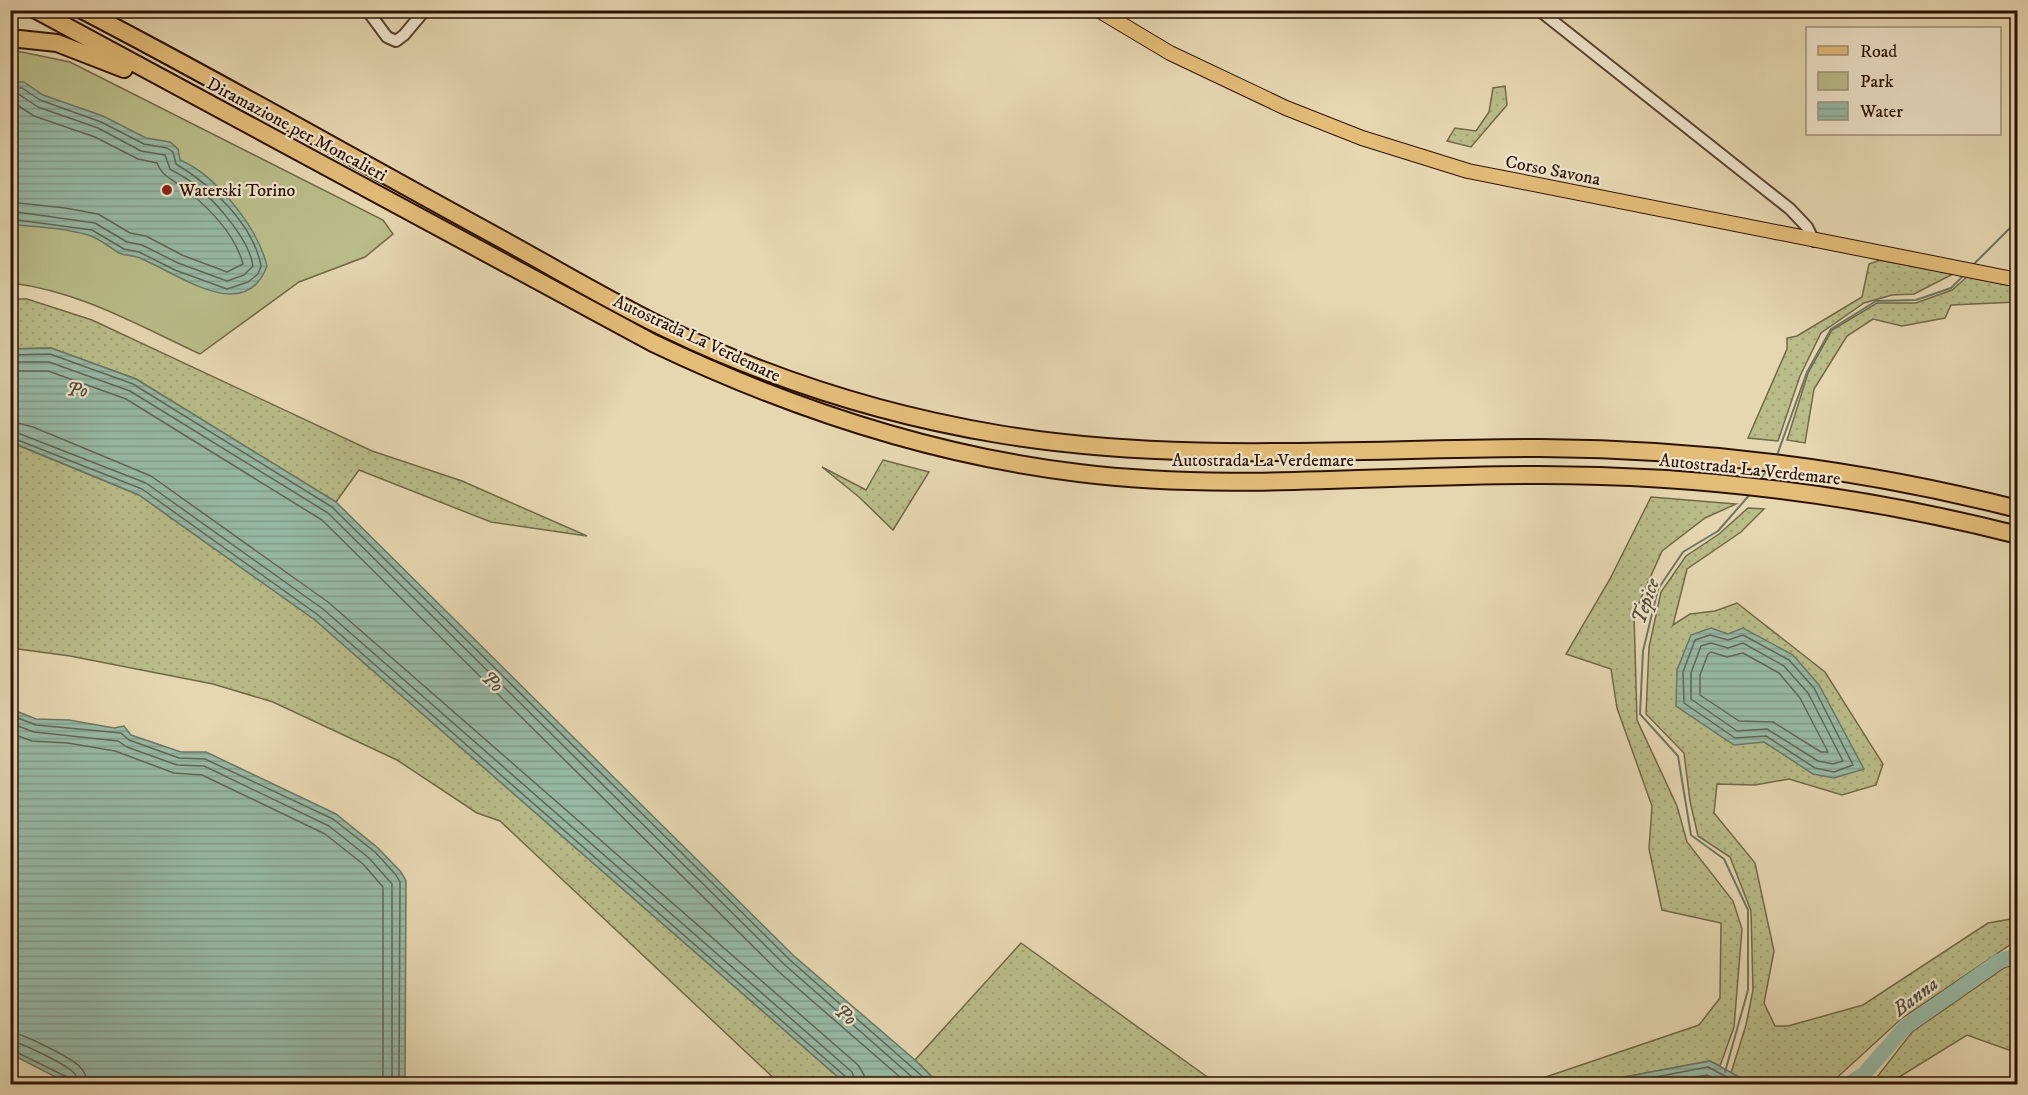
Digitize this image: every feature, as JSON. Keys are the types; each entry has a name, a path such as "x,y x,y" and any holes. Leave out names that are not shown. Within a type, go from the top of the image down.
{"highway":[{"name":"Diramazione per Moncalieri","path":"36,10 541,282"},
{"name":"Diramazione per Moncalieri","path":"82,10 551,266"},
{"path":"104,10 130,36"},
{"path":"10,38 44,40 71,47 118,66 156,87 220,110"},
{"name":"Autostrada La Verdemare","path":"551,266 665,328 769,372 871,405 998,434 1089,446 1178,452 1305,453 1539,448 1745,459 1916,486 2018,509"},
{"name":"Autostrada La Verdemare","path":"541,282 653,343 760,392 860,427 973,456 1019,464 1161,480 1251,482 1538,474 1617,476 1734,484 1868,502 2018,535"}],"main road":[{"name":"Corso Savona","path":"1103,12 1170,53 1286,108 1362,138 1457,168 2018,280"}],"street":[{"path":"367,10 387,38 396,40 404,35 425,10"},
{"path":"1539,10 1791,210 1808,227 1814,241"}],"green space":[{"name":"Waterski Torino","path":"17,51 70,62 383,220 393,234 365,257 299,282 200,354 84,301 36,287 11,283 10,53"},
{"path":"1505,86 1507,105 1471,147 1447,141 1455,128 1476,131 1489,112 1493,88"},
{"path":"1880,260 1953,274 1914,294 1892,295 1864,303 1821,333 1800,376 1778,441 1748,438 1787,349 1787,338 1797,336 1862,297 1869,264"},
{"path":"1968,276 2017,286 2017,302 1951,305 1945,318 1902,326 1873,319 1847,336 1814,389 1805,443 1787,440 1808,373 1832,330 1877,303 1916,303 1952,290"},
{"path":"11,299 27,299 92,320 372,451 462,481 587,536 491,522 359,470 336,502 136,379 51,348 11,349"},
{"path":"10,442 139,495 315,620 846,1084 780,1084 500,821 477,813 397,760 273,702 213,684 70,656 11,648"},
{"path":"883,460 929,472 893,530 859,497 822,467 866,490"},
{"path":"1651,497 1736,504 1705,518 1662,551 1634,614 1637,720 1677,806 1687,842 1733,901 1742,929 1734,1027 1720,1066 1709,1061 1587,1084 1525,1084 1699,1025 1720,998 1721,923 1662,910 1649,849 1652,806 1617,708 1611,669 1566,654 1610,579"},
{"path":"1748,508 1764,509 1741,532 1687,569 1673,625 1690,614 1715,611 1737,603 1825,672 1883,764 1876,785 1842,795 1789,779 1755,785 1717,784 1714,813 1755,863 1774,951 1764,1003 1775,1026 1788,1026 1863,1005 1988,923 2017,918 2017,940 1901,1019 1830,1084 1752,1084 1731,1073 1746,1025 1753,990 1751,911 1730,857 1698,836 1690,801 1684,753 1646,714 1649,647 1661,592 1686,556 1719,534"},
{"path":"1021,943 1217,1084 939,1084 915,1060"},
{"path":"2017,964 2017,1053 1967,1035 1888,1084 1868,1084 1874,1081 1912,1032 2004,968"}],"water":[{"path":"11,82 24,82 43,95 103,116 146,138 170,142 178,149 180,160 208,178 234,204 255,236 267,266 256,284 242,293 226,294 207,290 137,257 119,253 88,235 59,229 11,225"},
{"name":"Po","path":"51,348 136,379 336,502 794,956 915,1060 939,1084 846,1084 315,620 139,495 11,442 11,349"},
{"path":"1711,628 1728,634 1743,628 1793,655 1819,685 1864,769 1834,778 1813,774 1764,742 1734,745 1676,706 1677,670 1691,635"},
{"path":"11,709 36,719 69,720 114,728 124,726 131,735 181,752 206,752 336,814 378,848 401,872 406,881 405,1084 69,1084 11,1054"},
{"path":"1710,1061 1752,1084 1587,1084"}],"waterway":[{"name":"Tepice","path":"1973,265 2018,220"},
{"name":"Tepice","path":"1776,458 1807,372 1831,329 1876,301 1916,300 1951,288 1963,276"},
{"name":"Tepice","path":"1760,480 1767,470"},
{"name":"Tepice","path":"1725,1072 1748,990 1748,910 1724,859 1691,835 1678,756 1640,714 1643,651 1658,589 1683,552 1718,531 1752,492"},
{"name":"Banna","path":"1848,1084 1864,1074 1905,1027 1999,961 2018,955"}],"place":[{"name":"Waterski Torino","path":"167,190"}]}
